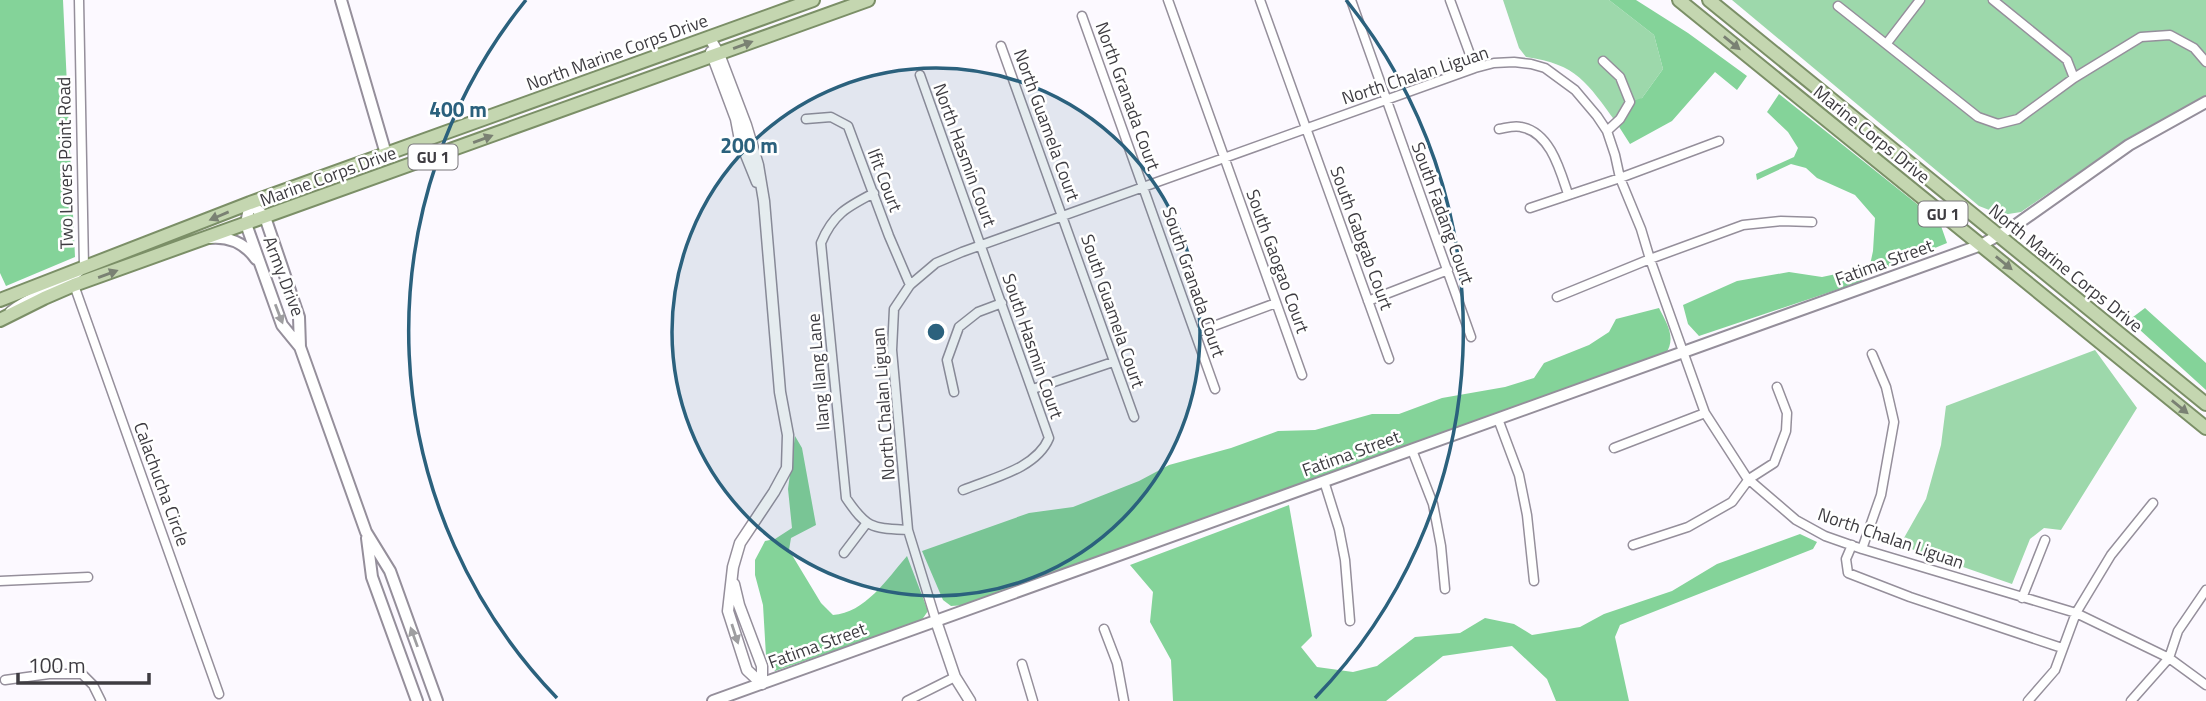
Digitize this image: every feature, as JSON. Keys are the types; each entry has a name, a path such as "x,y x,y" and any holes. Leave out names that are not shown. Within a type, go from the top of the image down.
{"main road":[{"path":"341,0 386,154"},
{"name":"North Marine Corps Drive","path":"0,300 250,203 813,0"},
{"name":"Marine Corps Drive","path":"0,319 75,285 869,0"},
{"name":"Marine Corps Drive","path":"1679,0 2206,428"},
{"name":"North Marine Corps Drive","path":"1709,0 2206,404"},
{"name":"Fatima Street","path":"713,701 1981,245 1999,236 2117,153 2206,102"},
{"name":"Army Drive","path":"250,203 265,218 299,317 300,348 366,532 390,571 437,701"},
{"name":"Army Drive","path":"250,203 246,225 282,325 300,348"},
{"path":"206,239 219,237 238,243 251,253 263,272"},
{"name":"Army Drive","path":"366,532 372,577 417,701"}],"street":[{"name":"Two Lovers Point Road","path":"0,319 23,300 66,281 85,267 79,0"},
{"name":"South Gaogao Court","path":"1168,0 1302,375"},
{"name":"South Gabgab Court","path":"1260,0 1390,359"},
{"name":"South Fadang Court","path":"1351,0 1471,337"},
{"path":"1450,0 1475,68"},
{"path":"1887,43 1920,0"},
{"path":"1993,0 2067,60 2074,78"},
{"path":"1838,5 1978,117 1998,124 2018,119 2074,78 2141,37 2170,35 2194,48 2206,62"},
{"name":"North Granada Court","path":"1082,16 1144,186"},
{"path":"709,37 736,119 740,140 764,201 780,392 789,454 782,480 740,543 728,611 747,670 762,684"},
{"name":"North Guamela Court","path":"1001,46 1063,216"},
{"path":"1603,61 1620,77 1630,102 1620,119 1606,131"},
{"name":"North Chalan Liguan","path":"936,621 908,530 892,350 894,309 910,285 936,263 981,245 1475,68 1514,62 1545,68 1575,90 1606,131 1620,178 1641,229 1705,413 1749,479 1796,520 1825,536 2076,613 2169,657 2206,685"},
{"name":"North Hasmin Court","path":"920,75 981,245"},
{"name":"Ifit Court","path":"806,119 831,117 848,126 910,285"},
{"path":"1499,129 1519,126 1537,132 1552,154 1568,194"},
{"path":"1530,208 1719,141"},
{"name":"South Granada Court","path":"1144,186 1215,389"},
{"name":"Ilang Ilang Lane","path":"866,524 846,498 821,243 829,225 842,211 874,193"},
{"name":"South Guamela Court","path":"1063,216 1134,417"},
{"path":"1557,298 1650,259 1743,225 1781,221 1812,222"},
{"name":"South Hasmin Court","path":"962,490 1023,465 1044,450 1049,438 981,245"},
{"path":"1368,301 1448,270"},
{"name":"Calachucha Circle","path":"75,285 219,694"},
{"path":"954,392 947,360 959,327 978,312 1002,303"},
{"path":"1195,333 1276,303"},
{"path":"1861,549 1881,495 1894,422 1886,387 1872,354"},
{"path":"1033,389 1113,362"},
{"path":"1633,545 1688,527 1732,502 1749,479 1774,463 1786,431 1787,413 1777,387"},
{"path":"1614,449 1705,413"},
{"path":"1498,419 1519,475 1527,515 1534,581"},
{"path":"1412,450 1433,504 1441,547 1444,589"},
{"path":"1324,481 1339,529 1345,560 1350,621"},
{"path":"2028,701 2055,670 2076,613 2111,555 2153,503"},
{"path":"844,553 866,524 878,528 908,530"},
{"path":"2022,598 2045,540"},
{"path":"1852,545 1846,559 1848,573 1910,597 2062,648"},
{"path":"0,581 88,577"},
{"path":"732,577 739,605 762,666 762,684"},
{"path":"2132,701 2169,657 2178,631 2206,590"},
{"path":"936,621 955,677 970,701"},
{"path":"1104,629 1117,663 1124,701"},
{"path":"1022,664 1033,701"},
{"path":"5,680 49,674 82,674 93,685 101,701"},
{"path":"907,701 955,677"}],"green space":[{"path":"0,0 63,0 75,257 6,286 0,273"},
{"path":"1503,0 1609,0 1654,35 1663,69 1642,98 1616,122 1588,86 1569,70 1526,57 1519,48"},
{"path":"1609,0 1636,0 1688,33 1747,76 1737,90 1715,72 1672,121 1630,144 1616,122 1630,102 1642,98 1663,69 1654,35"},
{"path":"1732,0 2206,0 2206,96 2132,136 2021,212 2002,215 1979,206"},
{"path":"1779,94 1940,223 1947,243 1879,271 1870,265 1875,218 1855,195 1817,178 1806,168 1791,164 1757,180 1756,174 1794,157 1798,148 1788,132 1767,112"},
{"path":"1855,270 1863,281 1699,336 1688,324 1683,305 1737,281 1789,272 1822,277"},
{"path":"1659,308 1668,325 1670,337 1669,349 1665,355 966,605 951,606 943,600 922,551 1029,513 1073,507 1139,481 1169,465 1231,448 1278,431 1315,430 1372,414 1399,414 1442,398 1505,387 1534,378 1544,363 1589,345 1609,332 1616,319"},
{"path":"2145,308 2206,363 2206,390 2129,320"},
{"path":"2095,350 2137,408 2061,530 2044,528 2030,539 2012,584 1900,545 1926,499 1941,445 1946,406"},
{"path":"795,436 802,448 816,525 791,538 789,550 821,603 833,615 855,608 883,584 907,556 928,611 921,621 775,671 766,656 763,605 755,575 755,560 765,541 775,539 792,528 788,489"},
{"path":"1289,505 1312,636 1301,647 1317,667 1353,672 1377,666 1415,637 1460,633 1485,618 1514,624 1532,635 1580,627 1604,614 1672,591 1717,564 1800,534 1817,542 1813,549 1620,625 1615,637 1629,701 1556,701 1547,679 1512,646 1443,656 1386,701 1173,701 1171,660 1150,622 1153,592 1130,565"}]}
